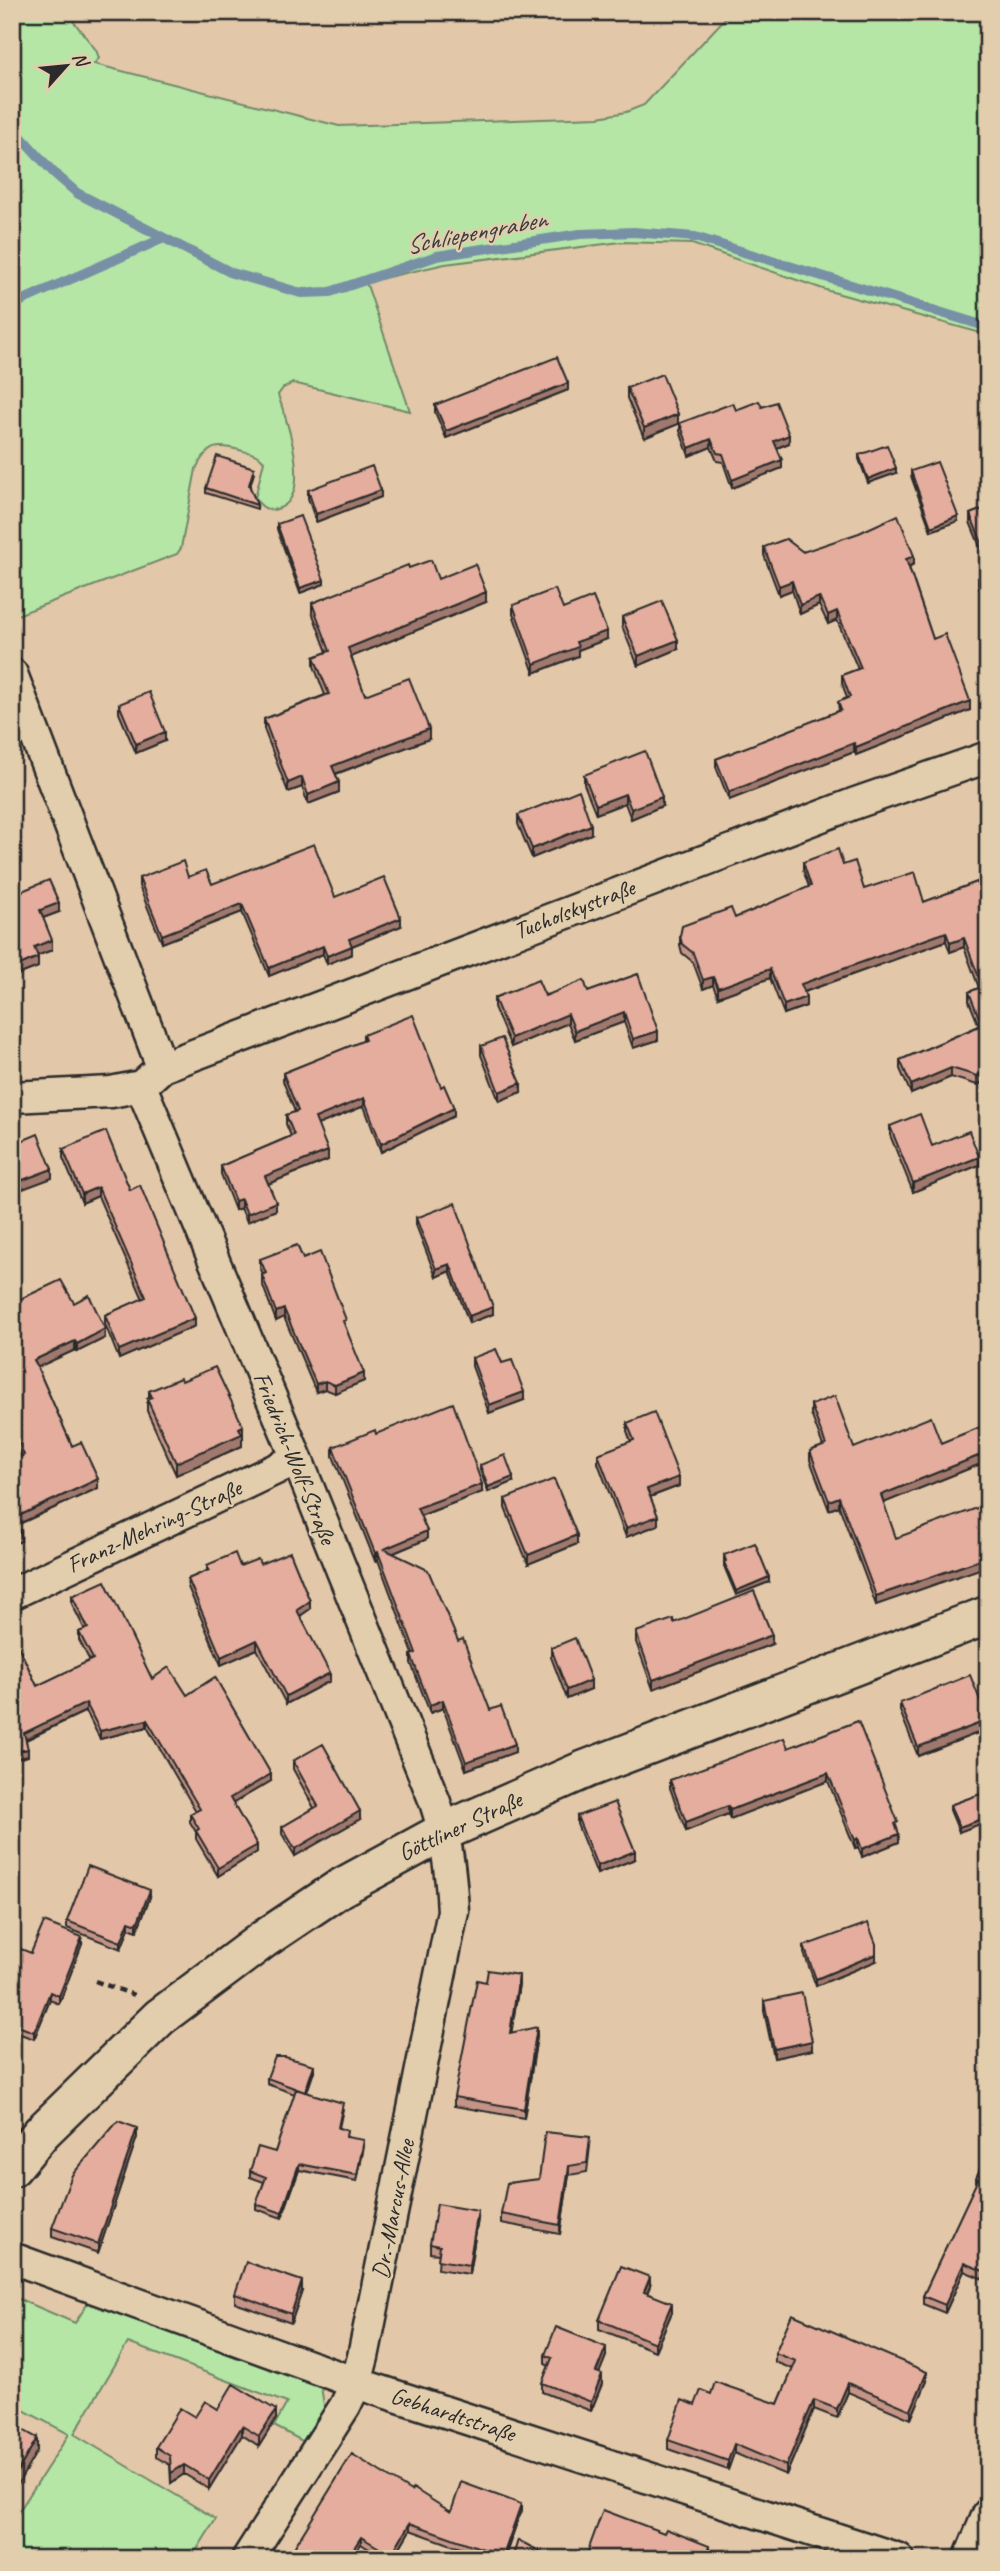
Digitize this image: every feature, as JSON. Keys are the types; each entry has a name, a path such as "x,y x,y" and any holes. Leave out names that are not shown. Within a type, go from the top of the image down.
{"street":[{"path":"12,674 151,1077"},
{"name":"Tucholskystraße","path":"12,1097 111,1092 840,809 988,757"},
{"name":"Friedrich-Wolf-Straße","path":"151,1077 296,1459 445,1831"},
{"name":"Franz-Mehring-Straße","path":"12,1594 296,1459"},
{"name":"Göttliner Straße","path":"12,2168 42,2132 160,2017 264,1939 340,1888 445,1831 612,1758 988,1615"},
{"name":"Dr.-Marcus-Allee","path":"247,2559 345,2406 356,2383 453,1911 445,1831"},
{"name":"Gebhardtstraße","path":"12,2258 356,2383 899,2559"},
{"path":"969,2559 988,2514"}],"path":[{"path":"95,1981 138,1997"}],"green space":[{"path":"12,12 66,12 96,50 99,58 94,64 339,126 599,117 626,112 644,105 731,12 988,12 988,335 829,291 692,244 621,242 445,264 366,282 410,411 293,383 283,388 278,395 291,438 296,474 294,490 288,502 273,510 262,506 255,498 264,461 257,455 227,447 210,450 200,460 196,469 181,548 177,554 12,617"},
{"path":"12,2296 75,2323 90,2300 321,2386 325,2413 306,2443 274,2426 287,2403 128,2343 74,2434 216,2519 191,2559 12,2559 12,2522 69,2434 12,2404"}],"building":[{"path":"557,357 568,383 446,431 435,405"},
{"path":"662,374 678,414 644,428 627,388"},
{"path":"759,401 762,407 776,402 789,435 774,441 782,460 732,480 723,454 717,453 711,439 689,448 680,423 733,403 736,410"},
{"path":"887,445 896,468 868,479 859,455"},
{"path":"217,456 254,468 249,485 257,505 206,488"},
{"path":"937,462 958,516 931,527 911,471"},
{"path":"372,466 381,490 316,514 308,490"},
{"path":"988,507 988,558 970,514"},
{"path":"898,515 914,556 906,559 933,639 945,634 970,701 856,747 854,743 729,792 716,759 841,710 838,702 850,697 842,675 861,668 837,611 828,615 819,597 800,605 792,581 779,586 764,547 786,539 803,552 859,533"},
{"path":"300,516 324,580 300,588 277,524"},
{"path":"431,560 438,579 475,564 486,592 348,648 365,695 409,678 429,729 332,766 339,782 308,795 302,777 288,783 264,719 329,694 314,657 330,651 312,603 408,565 409,568"},
{"path":"988,574 988,602 978,578"},
{"path":"555,589 563,609 593,597 607,631 576,642 578,647 534,664 513,605"},
{"path":"662,601 678,640 638,656 622,617"},
{"path":"149,692 165,732 136,744 119,704"},
{"path":"645,751 662,797 631,809 625,794 596,805 584,775"},
{"path":"579,790 591,825 532,849 518,815"},
{"path":"314,844 335,897 384,877 401,918 349,939 352,946 327,956 323,946 269,968 242,904 162,935 139,878 183,861 188,877 206,870 212,884"},
{"path":"838,849 843,865 855,861 864,889 915,872 924,902 977,882 988,908 988,1071 977,1076 951,1068 911,1085 900,1060 982,1025 969,992 981,987 981,983 964,938 950,943 946,932 801,984 806,997 784,1005 770,969 718,988 713,977 703,980 693,953 682,944 682,926 731,908 735,918 811,886 803,862"},
{"path":"49,880 59,903 40,910 52,940 34,947 38,957 15,967 12,959 12,895"},
{"path":"638,974 658,1031 633,1039 624,1012 575,1031 568,1014 511,1038 494,998 538,980 545,996 584,980 588,992"},
{"path":"413,1015 441,1087 444,1085 454,1108 381,1144 364,1098 315,1118 328,1151 265,1176 276,1202 247,1214 241,1199 235,1201 221,1166 294,1135 286,1115 298,1111 283,1073 365,1040 363,1035"},
{"path":"502,1038 521,1083 499,1092 481,1046"},
{"path":"920,1114 932,1146 969,1131 979,1157 913,1183 890,1126"},
{"path":"106,1131 130,1190 140,1185 195,1318 119,1350 105,1315 146,1297 98,1187 82,1194 63,1149"},
{"path":"38,1134 52,1169 12,1184 12,1145"},
{"path":"455,1203 493,1307 469,1316 450,1264 436,1269 416,1218"},
{"path":"297,1245 303,1259 320,1252 364,1373 335,1385 325,1381 316,1384 284,1309 276,1312 262,1275 266,1273 260,1259"},
{"path":"61,1280 74,1303 89,1295 105,1329 77,1344 75,1341 34,1360 72,1446 81,1442 98,1479 14,1518 21,1532 12,1536 12,1461 24,1455 12,1426 12,1303"},
{"path":"496,1349 502,1363 512,1360 524,1392 489,1405 472,1358"},
{"path":"215,1367 243,1426 239,1428 242,1434 176,1463 147,1399 152,1397 149,1391"},
{"path":"835,1396 854,1448 931,1417 941,1443 988,1424 988,1452 881,1495 896,1538 988,1504 988,1557 876,1596 839,1497 829,1501 810,1451 826,1445 811,1405"},
{"path":"453,1403 482,1484 417,1508 427,1531 384,1549 428,1570 458,1641 463,1639 490,1710 501,1706 515,1744 466,1762 443,1700 430,1705 411,1655 416,1653 378,1552 375,1553 333,1447 375,1430 376,1434"},
{"path":"654,1412 679,1477 647,1489 658,1516 626,1528 598,1454 634,1440 627,1423"},
{"path":"505,1455 513,1477 488,1487 480,1465"},
{"path":"554,1479 577,1535 528,1555 505,1499"},
{"path":"755,1543 769,1577 736,1591 724,1562 724,1555"},
{"path":"290,1552 310,1601 297,1610 330,1673 286,1696 257,1640 221,1657 188,1579 209,1570 207,1565 235,1553 240,1566 258,1559 260,1564"},
{"path":"105,1581 152,1679 169,1667 187,1695 215,1677 271,1774 230,1798 257,1845 218,1868 196,1831 199,1829 190,1814 200,1809 147,1720 100,1731 86,1703 24,1733 28,1749 12,1752 12,1724 15,1723 12,1716 12,1633 37,1686 93,1659 79,1632 88,1628 72,1596"},
{"path":"754,1591 772,1635 653,1680 636,1632 673,1619 674,1623"},
{"path":"575,1638 591,1680 567,1690 551,1648"},
{"path":"970,1675 988,1720 918,1747 900,1703"},
{"path":"858,1721 898,1822 895,1824 899,1834 862,1849 858,1838 855,1840 828,1773 730,1810 728,1806 686,1822 670,1780 784,1738 788,1748"},
{"path":"323,1744 360,1811 295,1849 282,1827 318,1806 293,1761"},
{"path":"986,1792 988,1817 959,1827 950,1805"},
{"path":"615,1802 635,1851 597,1866 577,1816"},
{"path":"88,1866 150,1890 137,1924 129,1921 121,1942 67,1921"},
{"path":"44,1922 82,1937 59,1996 50,1992 34,2032 12,2024 12,1973 21,1949 31,1953"},
{"path":"868,1923 876,1944 876,1954 816,1979 804,1946"},
{"path":"488,1970 519,1975 510,2033 537,2027 524,2109 454,2097 477,1980 486,1982"},
{"path":"802,1993 812,2041 774,2049 764,2001"},
{"path":"988,2030 988,2045 982,2043"},
{"path":"275,2057 314,2065 305,2092 267,2078"},
{"path":"296,2089 343,2103 338,2128 347,2130 346,2137 364,2140 357,2175 299,2164 282,2213 256,2204 266,2177 250,2171 258,2147 275,2152"},
{"path":"118,2121 137,2128 98,2244 52,2228 72,2175"},
{"path":"545,2132 590,2137 587,2163 569,2166 560,2225 501,2214 507,2183 539,2179"},
{"path":"988,2151 988,2273 964,2263 945,2305 923,2296 978,2179 976,2178"},
{"path":"437,2204 478,2211 469,2265 438,2260 440,2246 430,2244"},
{"path":"246,2262 302,2281 291,2314 235,2294"},
{"path":"621,2266 650,2277 644,2292 672,2303 655,2343 599,2320"},
{"path":"792,2314 927,2372 911,2410 848,2383 837,2409 814,2400 786,2466 734,2444 728,2461 668,2440 682,2400 695,2405 701,2390 711,2394 715,2382 778,2404 796,2361 775,2353"},
{"path":"556,2327 606,2347 596,2372 602,2374 591,2402 542,2383 552,2358 545,2355"},
{"path":"233,2384 276,2410 259,2436 242,2426 209,2480 184,2465 171,2473 170,2456 156,2447 180,2408 195,2417 205,2401 218,2409"},
{"path":"12,2424 37,2438 12,2481"},
{"path":"352,2454 411,2491 413,2488 451,2512 461,2482 521,2504 503,2556 410,2523 391,2555 361,2537 347,2559 287,2559"},
{"path":"603,2510 664,2533 666,2529 709,2546 704,2559 585,2559"},
{"path":"518,2540 554,2559 512,2559"},
{"path":"843,2552 864,2559 840,2559"}],"waterway":[{"name":"Schliepengraben","path":"12,127 53,172 77,193 232,273 301,293 330,292 437,256 580,234 634,232 695,237 988,327"},
{"path":"12,305 164,238"}]}
